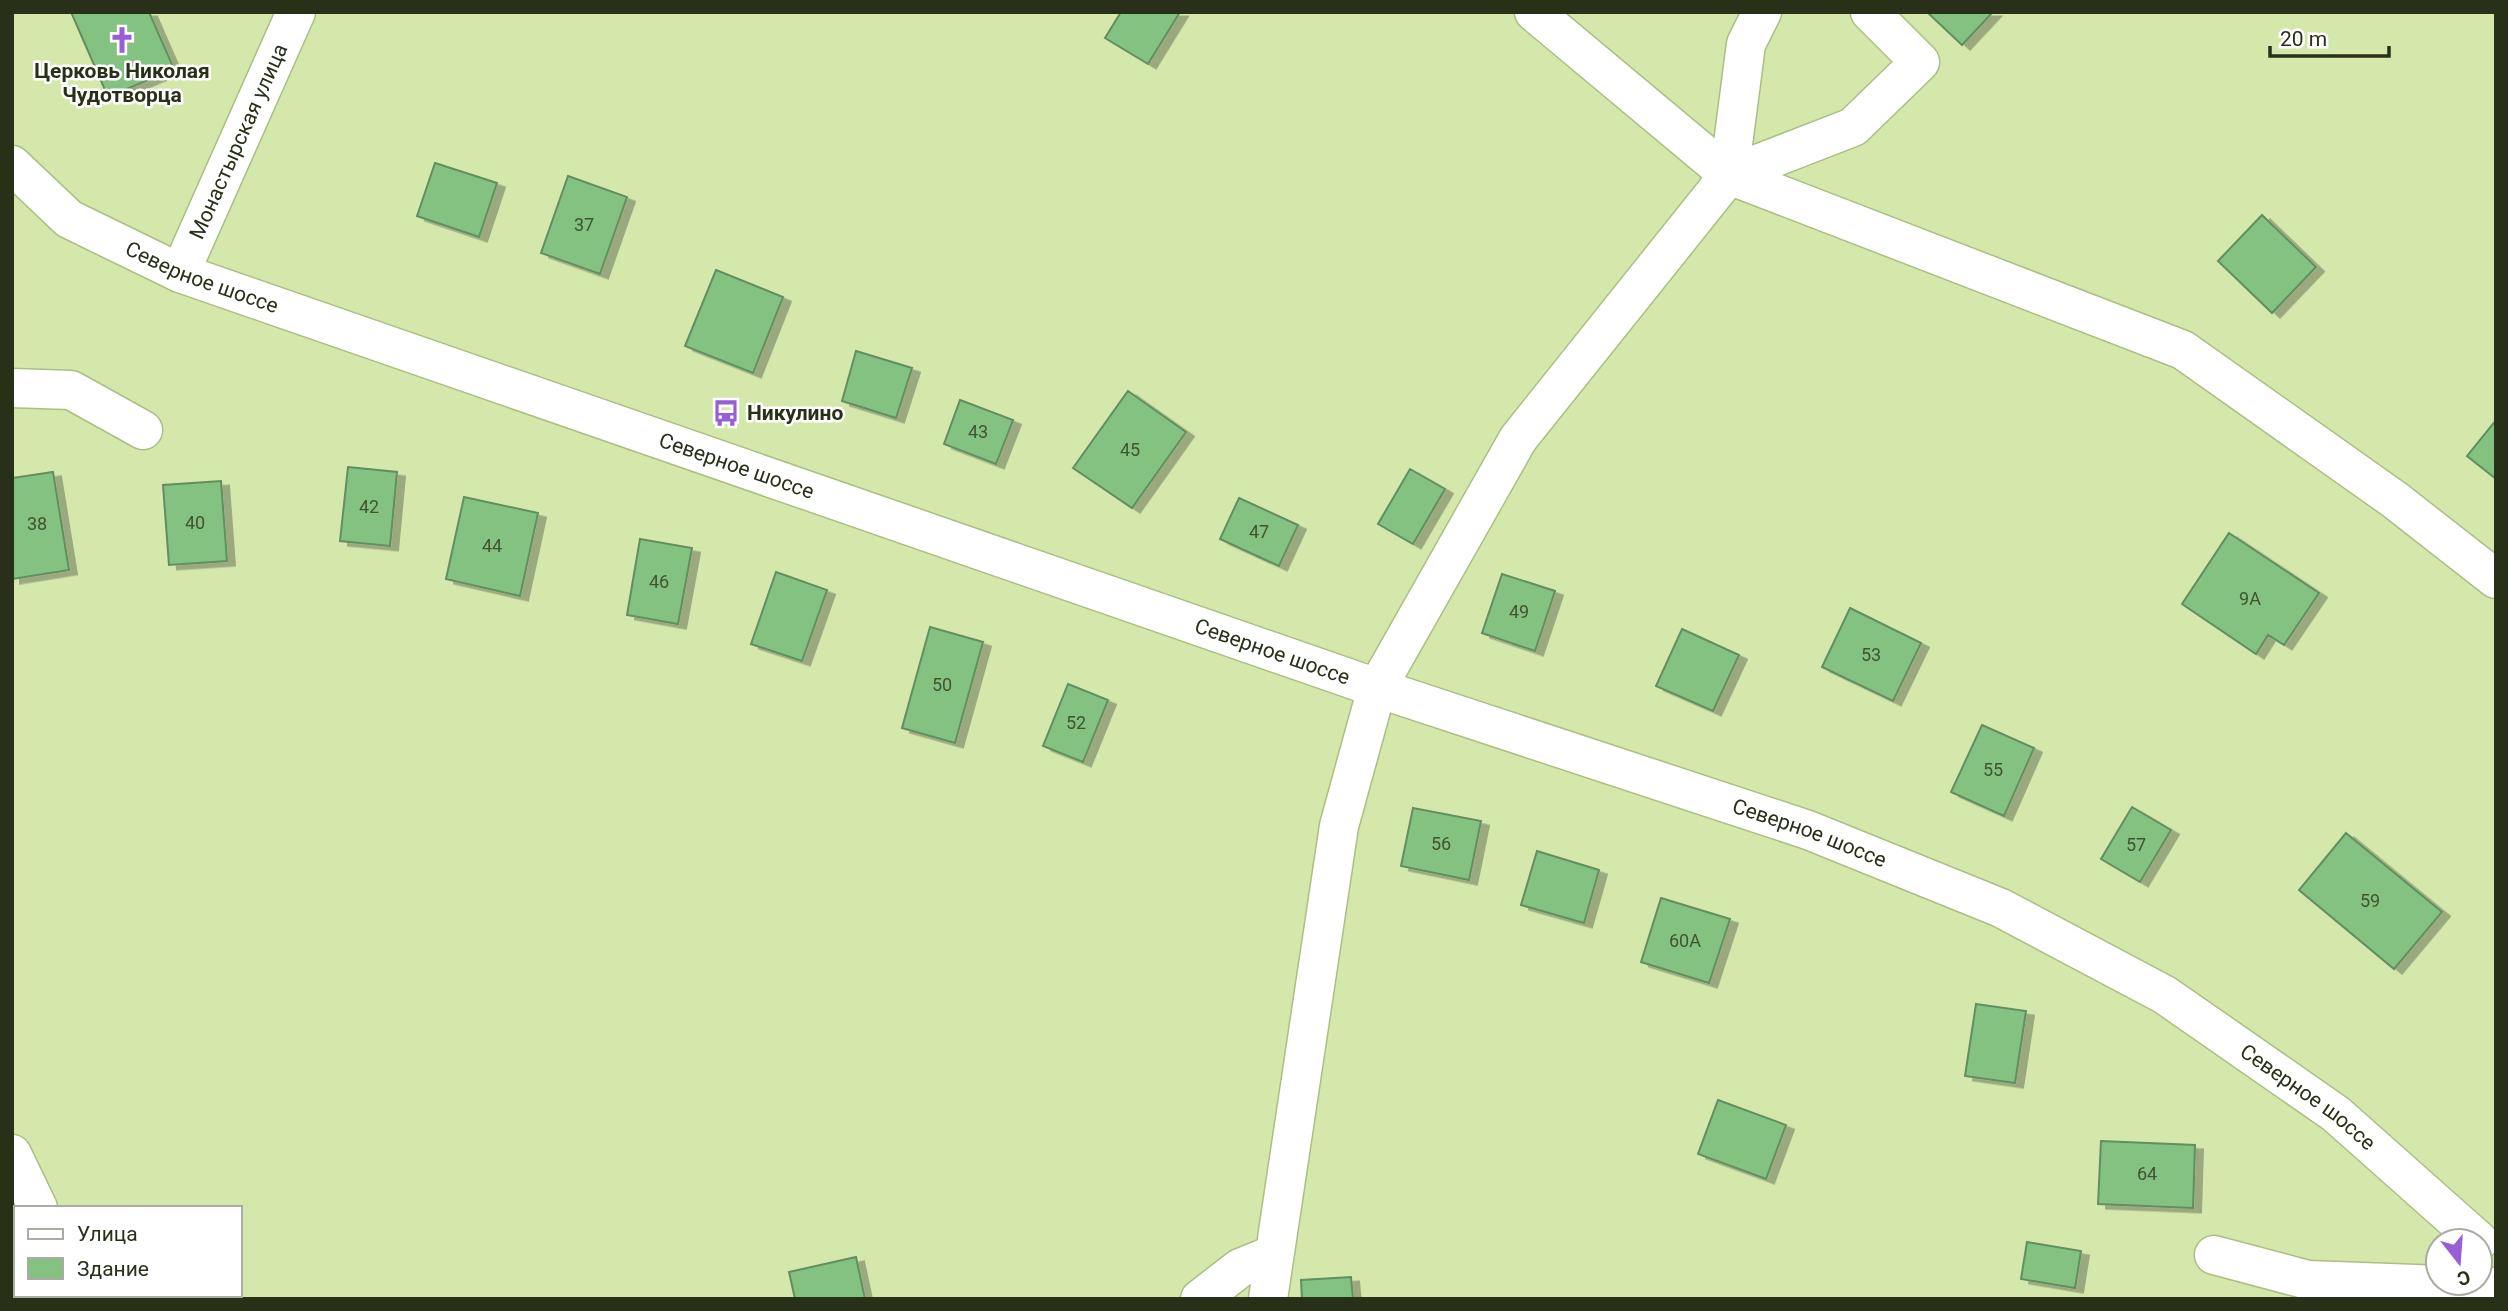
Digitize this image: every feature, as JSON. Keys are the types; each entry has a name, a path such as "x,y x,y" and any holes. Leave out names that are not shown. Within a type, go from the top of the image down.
{"main road":[{"name":"Монастырская улица","path":"180,273 296,12"},
{"path":"1534,12 1729,175 2183,350 2395,500 2496,579"},
{"path":"1729,175 1746,44 1762,12"},
{"path":"1268,1299 1272,1255 1339,826 1377,688 1518,439 1729,175 1853,127 1920,62 1870,12"},
{"name":"Северное шоссе","path":"12,165 69,219 180,273 1377,688 1808,830 2001,908 2165,995 2336,1114 2463,1227"},
{"path":"12,388 71,390 143,430"},
{"path":"12,1154 37,1206"},
{"path":"1200,1299 1241,1268 1272,1255"},
{"path":"2214,1255 2308,1280 2496,1287"}],"building":[{"name":"Церковь Николая Чудотворца","path":"71,12 149,12 174,69 108,97"},
{"path":"1121,12 1180,12 1148,64 1105,38"},
{"path":"1927,12 1993,12 1962,45"},
{"path":"435,163 497,183 479,237 417,216"},
{"path":"568,176 627,197 600,274 541,253"},
{"path":"2262,215 2316,267 2272,313 2218,261"},
{"path":"716,270 783,297 753,373 685,346"},
{"path":"856,351 912,368 896,418 842,401"},
{"path":"1128,391 1186,432 1132,508 1073,468"},
{"path":"960,400 1013,420 996,464 944,444"},
{"path":"2496,420 2496,479 2467,456"},
{"path":"348,467 397,472 390,546 340,541"},
{"path":"1410,469 1445,489 1413,544 1378,524"},
{"path":"53,472 69,570 12,579 12,478"},
{"path":"221,481 227,561 169,565 163,485"},
{"path":"464,497 538,513 520,596 446,579"},
{"path":"1239,498 1298,525 1279,566 1220,539"},
{"path":"2229,533 2319,593 2284,645 2268,635 2256,654 2182,604"},
{"path":"640,539 692,548 678,624 627,615"},
{"path":"776,572 827,590 802,661 751,644"},
{"path":"1502,574 1555,591 1535,651 1482,633"},
{"path":"1850,608 1921,643 1893,701 1822,667"},
{"path":"930,627 983,642 955,743 902,728"},
{"path":"1682,629 1739,655 1713,711 1656,686"},
{"path":"1068,684 1108,700 1083,762 1043,746"},
{"path":"1982,725 2034,748 2004,816 1951,792"},
{"path":"2132,807 2171,830 2140,882 2101,859"},
{"path":"1413,808 1481,821 1469,880 1401,866"},
{"path":"2346,833 2442,912 2394,969 2299,890"},
{"path":"1537,851 1599,870 1584,923 1521,905"},
{"path":"1661,898 1730,919 1709,983 1641,962"},
{"path":"1976,1004 2026,1011 2015,1083 1965,1076"},
{"path":"1718,1100 1786,1125 1766,1179 1698,1154"},
{"path":"2101,1141 2195,1145 2193,1208 2098,1204"},
{"path":"2027,1242 2081,1251 2075,1288 2021,1279"},
{"path":"856,1257 865,1299 795,1299 789,1272"},
{"path":"1351,1277 1353,1299 1302,1299 1301,1280"}],"place":[{"name":"Церковь Николая Чудотворца","path":"122,40"},
{"name":"Никулино","path":"726,413"}]}
